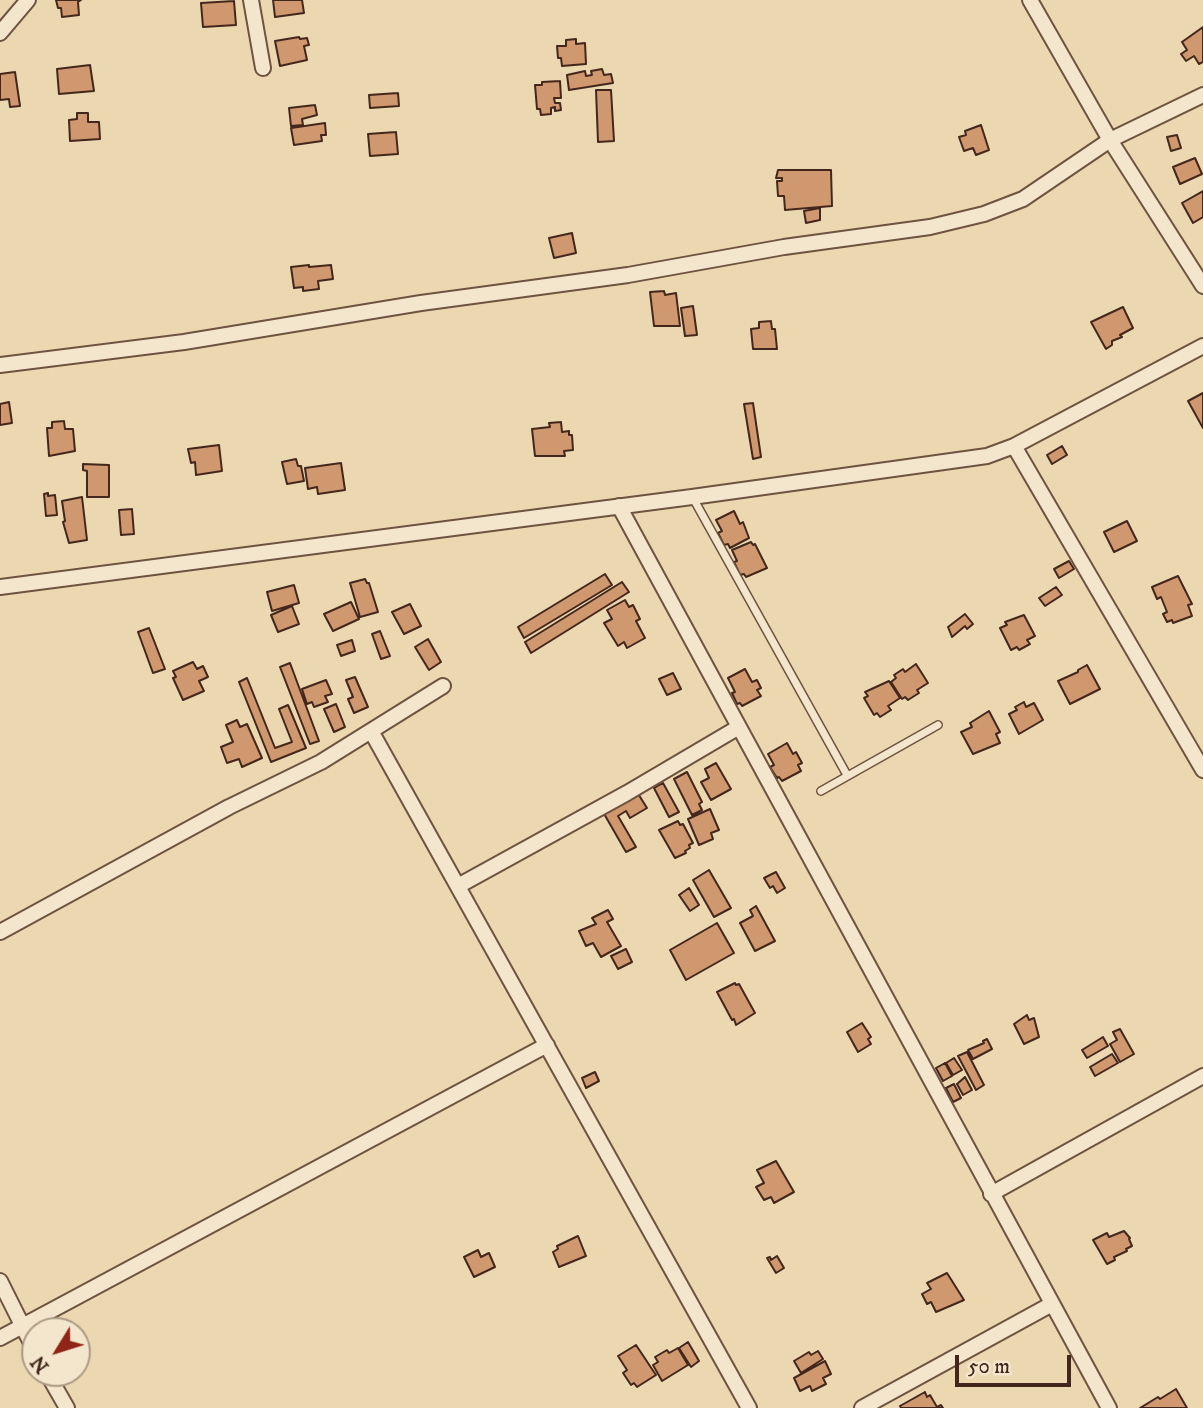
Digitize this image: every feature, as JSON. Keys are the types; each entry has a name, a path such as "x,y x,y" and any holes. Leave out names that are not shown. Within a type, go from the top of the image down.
{"street":[{"path":"0,33 28,0"},
{"path":"251,0 263,68"},
{"path":"1030,0 1110,140 1203,286"},
{"path":"0,365 184,342 421,303 628,275 785,247 930,227 984,214 1023,199 1110,140 1203,95"},
{"path":"0,587 986,456 1014,446 1203,346"},
{"path":"1014,446 1203,770"},
{"path":"619,506 1109,1408"},
{"path":"0,932 229,807 321,762 443,686"},
{"path":"458,886 627,793 738,726"},
{"path":"371,731 749,1408"},
{"path":"38,1317 547,1045"},
{"path":"991,1194 1203,1076"},
{"path":"0,1281 21,1326 0,1338"},
{"path":"862,1408 1052,1304"},
{"path":"55,1387 67,1408"}],"lane":[{"path":"692,497 847,775"},
{"path":"821,790 938,724"}],"building":[{"path":"56,0 81,0 78,2 79,15 62,17"},
{"path":"273,0 302,0 304,13 275,17"},
{"path":"234,1 236,25 203,27 201,3"},
{"path":"1203,27 1203,62 1199,64 1194,56 1186,61 1181,54 1187,50 1182,42"},
{"path":"307,38 309,45 304,46 307,60 280,66 275,41"},
{"path":"576,39 576,44 585,43 586,64 562,66 557,46 566,46 566,40"},
{"path":"90,65 94,91 59,94 57,69"},
{"path":"602,69 604,75 611,74 613,83 569,90 567,75 585,71 586,76 592,75 591,71"},
{"path":"15,72 20,106 10,107 9,99 0,100 0,74"},
{"path":"560,81 561,98 554,98 555,103 560,103 561,110 555,111 555,107 551,108 551,114 541,115 540,109 537,109 535,85"},
{"path":"596,90 611,90 614,141 598,142"},
{"path":"398,93 399,106 370,108 369,95"},
{"path":"315,105 317,115 302,119 303,125 291,126 289,108"},
{"path":"77,113 88,113 88,122 99,122 100,139 70,141 69,120 77,119"},
{"path":"325,123 326,135 321,135 322,141 294,145 291,128"},
{"path":"981,125 989,150 976,155 973,148 964,151 959,137 966,135 965,131"},
{"path":"396,132 398,154 370,156 368,134"},
{"path":"1177,135 1181,148 1171,151 1167,137"},
{"path":"1195,158 1202,174 1180,184 1173,167"},
{"path":"778,170 831,170 832,206 785,210 784,196 778,196 777,181 782,181 782,178 776,178"},
{"path":"1203,191 1203,217 1193,223 1182,203"},
{"path":"820,208 820,220 806,223 804,211"},
{"path":"572,233 576,253 554,258 549,238"},
{"path":"331,265 333,279 318,281 319,289 303,291 303,287 294,288 291,267"},
{"path":"664,291 665,295 676,293 680,326 654,326 650,292"},
{"path":"693,306 697,335 685,336 681,308"},
{"path":"1123,307 1133,328 1112,341 1112,345 1106,349 1091,322"},
{"path":"771,321 772,329 775,329 777,349 753,349 751,329 759,328 759,322"},
{"path":"1203,393 1203,428 1188,401"},
{"path":"9,402 12,423 0,425 0,404"},
{"path":"753,403 761,457 753,459 744,404"},
{"path":"64,421 65,429 73,429 75,451 49,456 47,428 52,428 52,422"},
{"path":"561,422 562,432 569,431 569,435 572,435 573,450 564,451 565,456 535,456 532,429 550,427 549,423"},
{"path":"219,445 222,471 196,475 195,462 191,463 188,449"},
{"path":"1062,446 1067,455 1052,464 1047,455"},
{"path":"296,459 298,466 301,466 304,481 287,484 282,462"},
{"path":"341,463 345,490 318,494 317,487 308,489 305,468"},
{"path":"83,464 109,465 109,497 87,497 87,471 83,470"},
{"path":"48,493 48,496 55,495 57,515 46,516 44,494"},
{"path":"82,497 87,540 69,543 63,522 62,501"},
{"path":"132,509 134,534 121,535 119,510"},
{"path":"734,511 740,524 743,522 749,538 730,548 728,544 724,545 718,533 722,531 716,520"},
{"path":"1127,521 1137,541 1114,552 1104,532"},
{"path":"751,542 755,544 767,568 746,577 744,574 740,575 732,550"},
{"path":"1069,561 1074,569 1059,578 1054,569"},
{"path":"605,574 612,585 524,638 518,627"},
{"path":"1178,576 1192,604 1188,605 1192,616 1173,623 1172,620 1167,622 1163,614 1167,612 1161,597 1157,599 1152,587"},
{"path":"365,579 369,583 378,612 360,617 350,583"},
{"path":"622,582 629,592 531,653 525,642"},
{"path":"294,585 299,603 272,611 267,592"},
{"path":"1056,587 1062,595 1045,606 1039,598"},
{"path":"625,600 629,607 633,605 640,619 636,621 645,638 627,648 624,642 618,646 604,623 612,619 607,610"},
{"path":"351,602 359,619 333,631 324,614"},
{"path":"410,604 421,626 404,634 392,612"},
{"path":"292,606 299,624 278,632 271,615"},
{"path":"965,614 973,624 967,629 965,626 952,637 948,627"},
{"path":"1024,615 1035,636 1027,640 1030,644 1019,650 1017,647 1011,650 1000,628 1007,625 1005,622"},
{"path":"149,628 165,669 153,673 138,632"},
{"path":"380,631 390,656 381,659 372,634"},
{"path":"428,639 441,662 429,670 415,647"},
{"path":"352,640 355,651 341,656 337,645"},
{"path":"193,662 197,669 203,666 208,677 199,681 204,691 183,700 173,678 176,677 173,671"},
{"path":"290,663 319,741 310,744 280,667"},
{"path":"916,664 928,683 908,700 905,697 902,699 891,682 896,678 894,675 903,669 905,672"},
{"path":"1087,665 1100,689 1070,704 1058,681"},
{"path":"745,669 752,682 757,680 761,688 757,690 761,696 742,706 737,704 728,678"},
{"path":"673,673 681,689 667,695 659,679"},
{"path":"355,677 368,707 354,713 348,699 353,697 346,680"},
{"path":"247,678 275,748 292,742 279,709 288,705 306,748 271,762 239,682"},
{"path":"326,680 332,694 325,696 328,702 314,707 312,702 307,704 302,689"},
{"path":"889,681 900,698 888,706 891,710 880,717 877,713 874,715 864,698 868,696 865,692"},
{"path":"1024,702 1026,707 1034,703 1043,720 1019,734 1009,714"},
{"path":"336,704 345,727 334,732 324,709"},
{"path":"989,711 1000,732 996,734 1000,743 973,754 961,732 972,727 970,723"},
{"path":"237,720 240,727 247,724 262,758 242,767 239,759 227,763 221,747 233,742 226,725"},
{"path":"787,743 802,763 798,765 801,771 782,781 770,767 774,765 768,754"},
{"path":"716,763 731,789 711,800 701,782 709,778 705,769"},
{"path":"687,772 702,802 699,804 702,810 692,815 674,779"},
{"path":"663,783 679,812 669,817 654,788"},
{"path":"637,792 647,808 630,818 626,811 618,816 636,847 626,852 603,812"},
{"path":"710,809 719,830 711,833 713,839 699,845 688,819"},
{"path":"678,821 680,825 683,824 693,843 689,845 686,853 675,858 659,830"},
{"path":"709,870 731,908 714,917 693,880"},
{"path":"776,872 785,888 777,893 764,878"},
{"path":"689,888 699,905 690,911 679,895"},
{"path":"756,906 775,941 755,951 740,923 753,916 750,910"},
{"path":"608,910 613,919 607,922 621,946 601,957 593,943 586,946 579,931 596,924 592,918"},
{"path":"717,923 734,953 686,980 670,950"},
{"path":"626,949 632,962 618,969 611,956"},
{"path":"735,983 739,984 755,1013 736,1025 717,992"},
{"path":"1027,1015 1029,1020 1034,1018 1039,1037 1024,1044 1014,1024"},
{"path":"862,1023 871,1037 868,1039 871,1044 858,1052 847,1032"},
{"path":"1120,1029 1134,1054 1120,1062 1110,1044 1117,1040 1113,1032"},
{"path":"1103,1037 1108,1046 1087,1058 1082,1050"},
{"path":"987,1039 992,1049 973,1059 968,1050"},
{"path":"967,1052 984,1085 976,1090 958,1056"},
{"path":"1112,1054 1118,1063 1095,1076 1090,1067"},
{"path":"954,1058 962,1070 953,1075 946,1063"},
{"path":"945,1063 952,1076 943,1081 936,1068"},
{"path":"595,1072 599,1081 586,1088 582,1078"},
{"path":"965,1077 972,1090 963,1095 957,1084"},
{"path":"954,1084 961,1098 953,1102 946,1088"},
{"path":"776,1161 794,1192 774,1203 771,1197 764,1200 756,1187 764,1183 757,1170"},
{"path":"1124,1231 1132,1246 1107,1264 1093,1240 1107,1233 1109,1237"},
{"path":"578,1236 586,1256 559,1267 553,1252 558,1249 557,1246"},
{"path":"478,1250 481,1257 489,1253 495,1267 474,1277 464,1257"},
{"path":"777,1256 784,1268 776,1273 767,1258 770,1257 771,1260"},
{"path":"947,1273 964,1300 936,1312 931,1302 927,1304 922,1294 931,1289 927,1283"},
{"path":"688,1342 699,1361 691,1367 679,1348"},
{"path":"636,1345 656,1375 637,1387 634,1383 631,1385 623,1373 627,1370 618,1356"},
{"path":"678,1348 688,1365 662,1381 653,1365 658,1362 655,1357 667,1350 669,1353"},
{"path":"818,1351 823,1359 801,1373 794,1361 809,1352 811,1355"},
{"path":"825,1361 831,1374 823,1378 826,1384 812,1391 810,1386 800,1391 794,1378"},
{"path":"1176,1389 1187,1408 1140,1408 1158,1397 1160,1399"},
{"path":"925,1392 937,1407 941,1405 943,1408 901,1408 900,1406"}]}
